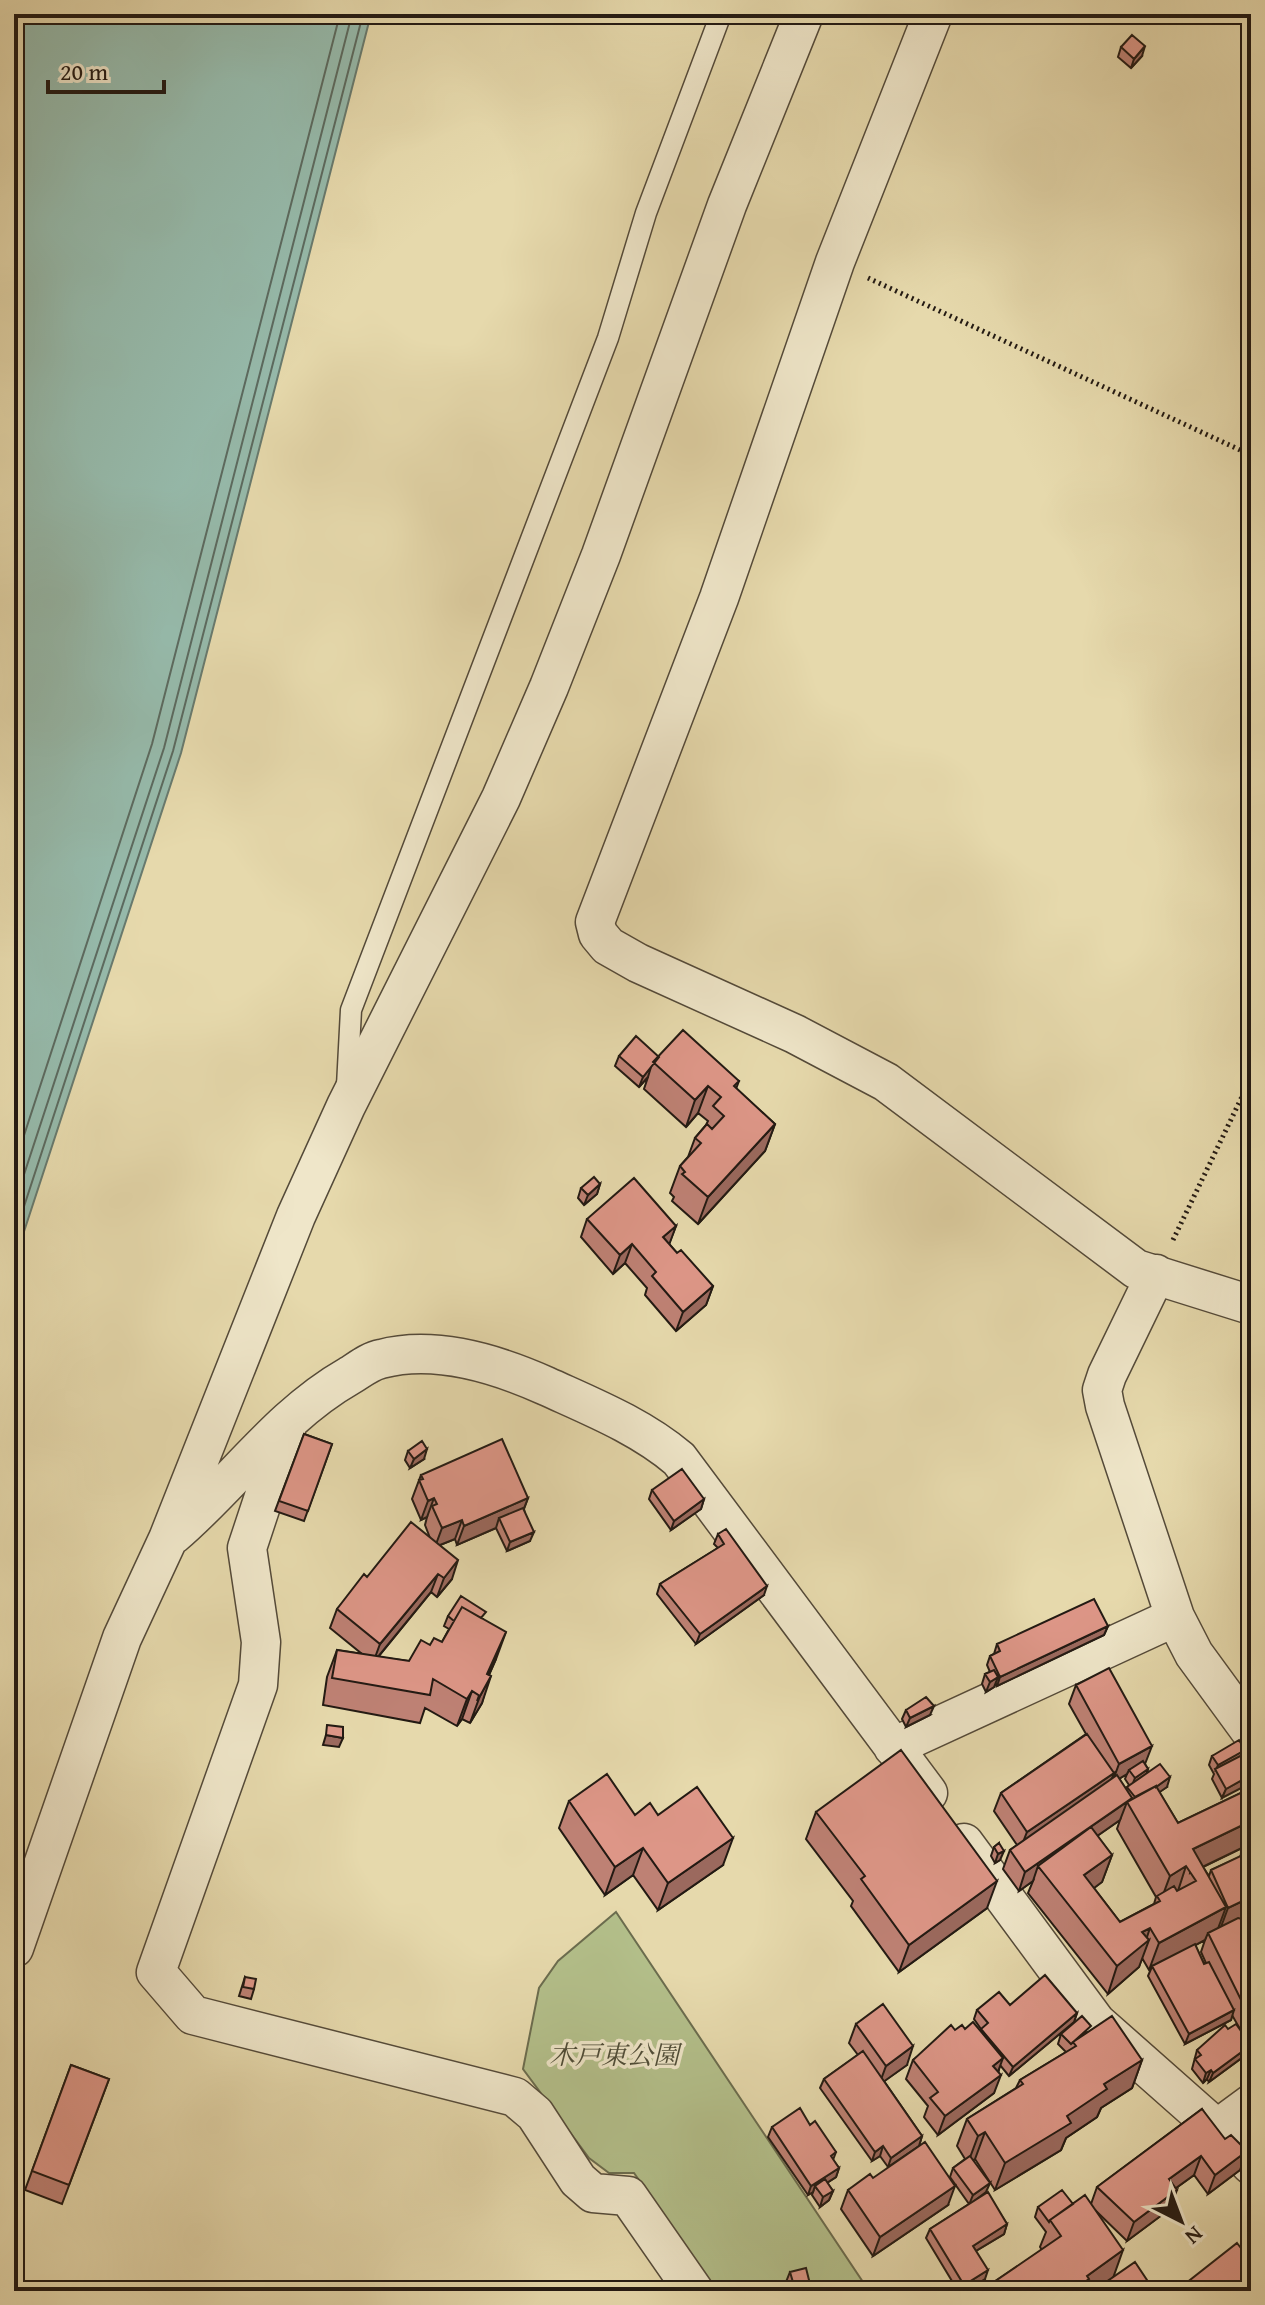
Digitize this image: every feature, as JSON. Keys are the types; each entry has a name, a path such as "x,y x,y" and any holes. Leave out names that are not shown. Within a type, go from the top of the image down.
{"street":[{"path":"14,1948 122,1638 168,1539 296,1216 346,1106 469,865 549,687 601,555 727,205 804,14"},
{"path":"933,14 835,262 719,598 595,922 598,934 608,946 638,963 795,1034 886,1082 1136,1269 1251,1305"},
{"path":"1156,1274 1102,1390 1175,1617 1194,1654 1251,1732"},
{"path":"168,1539 203,1509 290,1418 326,1389 377,1359 412,1353 504,1367 620,1420 659,1442 679,1459 1096,2022 1217,2129 1251,2165"},
{"path":"290,1418 247,1548 261,1642 258,1685 156,1972 193,2015 515,2097 535,2114 578,2180 593,2193 628,2196 694,2291"},
{"path":"893,1747 1175,1617"},
{"path":"1217,2129 1251,2104"}],"lane":[{"path":"346,1106 351,1010 608,338 646,213 721,14"}],"path":[{"path":"835,262 1251,455"},
{"path":"1156,1274 1251,1078"}],"green space":[{"name":"木戸東公園","path":"616,1912 869,2291 716,2291 634,2173 609,2173 589,2158 523,2069 539,1988 558,1961"}],"water":[{"path":"14,14 371,14 181,753 14,1262"}],"building":[{"path":"1132,35 1145,46 1134,59 1121,47"},
{"path":"683,1030 739,1081 734,1086 775,1124 708,1197 682,1174 685,1172 680,1166 701,1143 695,1138 707,1124 712,1129 724,1116 713,1106 721,1097 708,1086 695,1100 653,1062"},
{"path":"636,1036 659,1057 643,1077 619,1056"},
{"path":"594,1177 600,1184 588,1195 581,1188"},
{"path":"634,1178 676,1226 663,1237 677,1253 681,1250 713,1286 683,1312 652,1276 656,1272 632,1244 620,1255 587,1219"},
{"path":"304,1434 332,1444 308,1511 279,1501"},
{"path":"502,1439 528,1498 464,1526 462,1520 442,1528 432,1506 437,1504 434,1498 428,1501 419,1480 423,1479 421,1475"},
{"path":"422,1441 427,1449 414,1459 408,1451"},
{"path":"682,1469 704,1499 674,1521 652,1490"},
{"path":"523,1508 534,1532 510,1542 499,1518"},
{"path":"411,1522 458,1560 444,1578 438,1574 380,1644 337,1609"},
{"path":"726,1529 767,1586 700,1634 660,1584 724,1544 718,1534"},
{"path":"461,1596 486,1612 481,1618 462,1607 454,1621 448,1616"},
{"path":"1094,1599 1108,1626 1000,1677 990,1656 1000,1651 997,1644"},
{"path":"462,1607 506,1632 487,1674 491,1676 480,1696 472,1691 467,1699 433,1679 430,1695 332,1678 337,1650 409,1661 421,1640 430,1645 434,1638 442,1642"},
{"path":"1109,1668 1152,1746 1119,1764 1076,1685"},
{"path":"994,1670 998,1677 990,1682 985,1674"},
{"path":"926,1697 934,1706 910,1718 906,1710"},
{"path":"327,1725 343,1727 343,1738 326,1735"},
{"path":"1087,1734 1114,1773 1027,1832 1001,1793"},
{"path":"1239,1740 1245,1750 1218,1765 1212,1756"},
{"path":"901,1750 997,1881 909,1945 861,1879 865,1876 816,1812"},
{"path":"1246,1753 1251,1761 1251,1775 1226,1789 1215,1769"},
{"path":"1143,1761 1148,1769 1135,1778 1129,1770"},
{"path":"1160,1764 1170,1777 1135,1797 1127,1787"},
{"path":"607,1774 635,1815 650,1803 658,1815 697,1787 733,1838 668,1883 643,1848 615,1867 569,1801"},
{"path":"1117,1775 1132,1798 1025,1872 1010,1850"},
{"path":"1156,1786 1178,1823 1251,1788 1251,1821 1193,1849 1226,1907 1159,1943 1150,1928 1142,1932 1149,1940 1117,1966 1038,1866 1091,1827 1112,1855 1084,1875 1120,1922 1160,1901 1157,1896 1174,1886 1177,1891 1196,1881 1186,1866 1170,1876 1127,1802"},
{"path":"999,1843 1004,1851 998,1854 994,1847"},
{"path":"1251,1851 1251,1897 1228,1908 1211,1870"},
{"path":"1238,1918 1242,1919 1251,1937 1251,2008 1246,2010 1208,1933"},
{"path":"1195,1944 1204,1964 1209,1962 1234,2010 1189,2034 1152,1966"},
{"path":"1045,1975 1077,2013 1013,2067 981,2029 988,2023 977,2010 999,1992 1010,2005"},
{"path":"245,1977 256,1979 254,1989 243,1987"},
{"path":"883,2004 913,2046 886,2066 856,2024"},
{"path":"1082,2016 1091,2026 1071,2044 1061,2034"},
{"path":"1112,2016 1142,2060 1104,2084 1107,2089 1067,2116 1071,2123 1005,2163 985,2132 978,2136 967,2119 1023,2084 1020,2080 1076,2046 1073,2042"},
{"path":"973,2022 1003,2058 993,2066 1001,2075 945,2116 930,2098 938,2092 913,2060 951,2025 955,2030 962,2025 965,2029"},
{"path":"1236,2024 1251,2045 1213,2073 1211,2070 1206,2073 1195,2059 1201,2055 1197,2050 1225,2025 1228,2029"},
{"path":"863,2051 922,2136 891,2158 883,2146 875,2152 824,2079"},
{"path":"71,2065 109,2079 69,2185 32,2171"},
{"path":"800,2108 810,2125 815,2121 836,2152 831,2156 839,2168 811,2186 772,2127"},
{"path":"1202,2109 1225,2139 1231,2135 1247,2151 1215,2175 1201,2156 1169,2179 1177,2190 1134,2222 1097,2187"},
{"path":"925,2142 955,2186 880,2237 848,2190 870,2174 873,2178"},
{"path":"970,2156 990,2183 973,2195 953,2168"},
{"path":"825,2179 833,2191 823,2197 815,2186"},
{"path":"1062,2190 1073,2204 1049,2222 1038,2207"},
{"path":"988,2192 1007,2224 973,2246 988,2270 964,2285 930,2229"},
{"path":"1085,2195 1123,2250 1072,2291 995,2291 991,2284 1061,2236 1050,2220"},
{"path":"1237,2243 1251,2261 1251,2291 1176,2291"},
{"path":"1135,2262 1153,2289 1151,2291 1093,2291"},
{"path":"806,2268 810,2284 795,2289 790,2272"}]}
